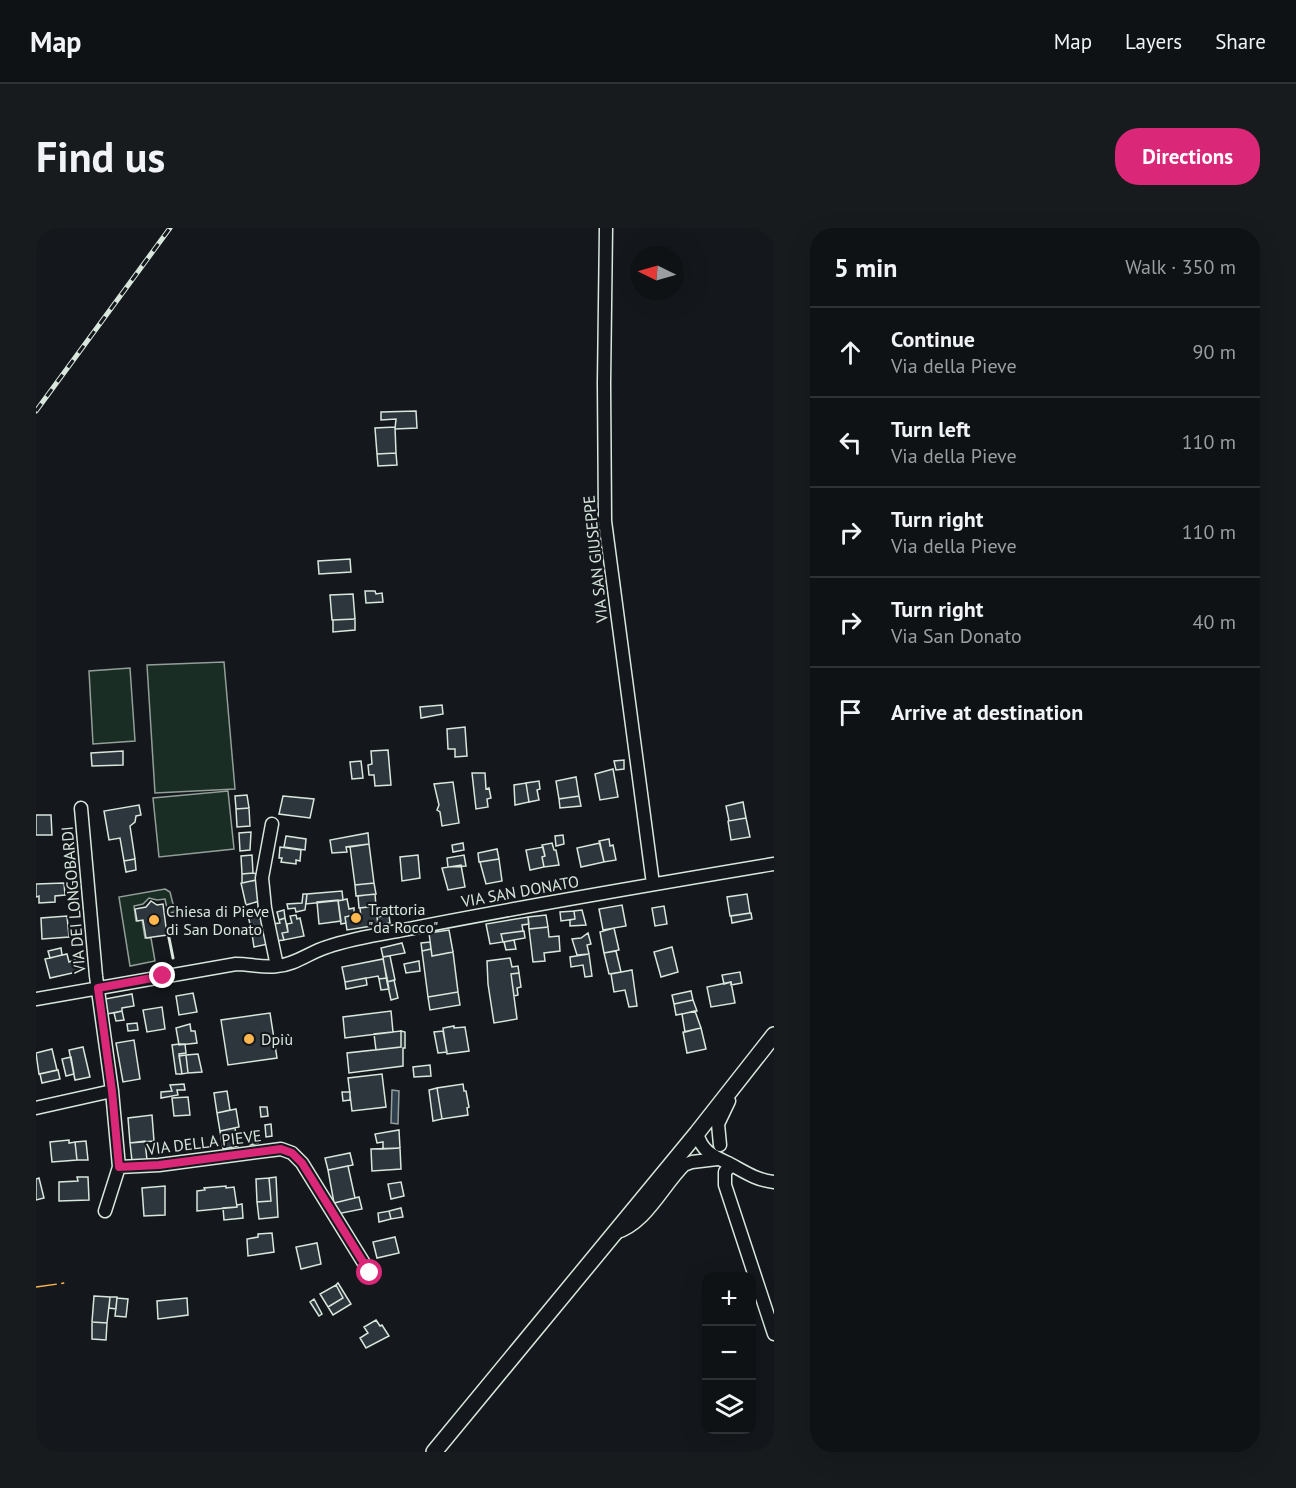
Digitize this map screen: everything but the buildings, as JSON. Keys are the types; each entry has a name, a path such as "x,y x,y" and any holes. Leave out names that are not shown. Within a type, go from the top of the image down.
{"main road":[{"path":"434,1452 697,1133 773,1037"}],"street":[{"name":"VIA SAN GIUSEPPE","path":"606,228 605,521 652,884"},
{"name":"VIA DEI LONGOBARDI","path":"81,808 98,988"},
{"path":"272,824 262,878 265,908 277,966"},
{"name":"VIA SAN DONATO","path":"36,999 236,964 277,966 295,962 310,953 330,946 391,932 525,906 774,864"},
{"path":"98,988 112,1091 119,1167 105,1211"},
{"path":"731,1165 720,1145 718,1124 721,1114 773,1037"},
{"path":"36,1108 112,1091"},
{"path":"697,1133 720,1145"},
{"path":"697,1133 702,1147 717,1159 751,1177 774,1182"},
{"name":"VIA DELLA PIEVE","path":"119,1167 159,1165 281,1149 292,1153 302,1163 370,1273"},
{"path":"614,1234 626,1229 640,1218 684,1166 692,1162 717,1159"},
{"path":"731,1165 725,1172 725,1185 774,1334"}],"green space":[{"path":"224,662 235,789 155,793 147,665"},
{"path":"130,668 135,741 93,744 89,671"},
{"path":"228,791 234,849 159,857 153,798"},
{"path":"165,889 170,892 175,912 168,913 165,899 149,898 143,904 134,906 136,921 142,920 145,938 151,938 155,961 130,966 119,897"}],"water":[{"path":"392,1090 399,1091 398,1124 391,1123"}],"railway":[{"path":"36,411 170,228"}],"wall":[{"path":"168,933 173,958"}],"power":[{"path":"36,1287 65,1283"}],"place":[{"name":"Trattoria \"da Rocco\"","path":"356,918"},
{"name":"Chiesa di Pieve di San Donato","path":"154,920"},
{"name":"Dpiù","path":"249,1039"}],"route":[{"path":"163,976 98,988 112,1091 119,1167 159,1165 281,1149 292,1153 302,1163 370,1273"}]}
